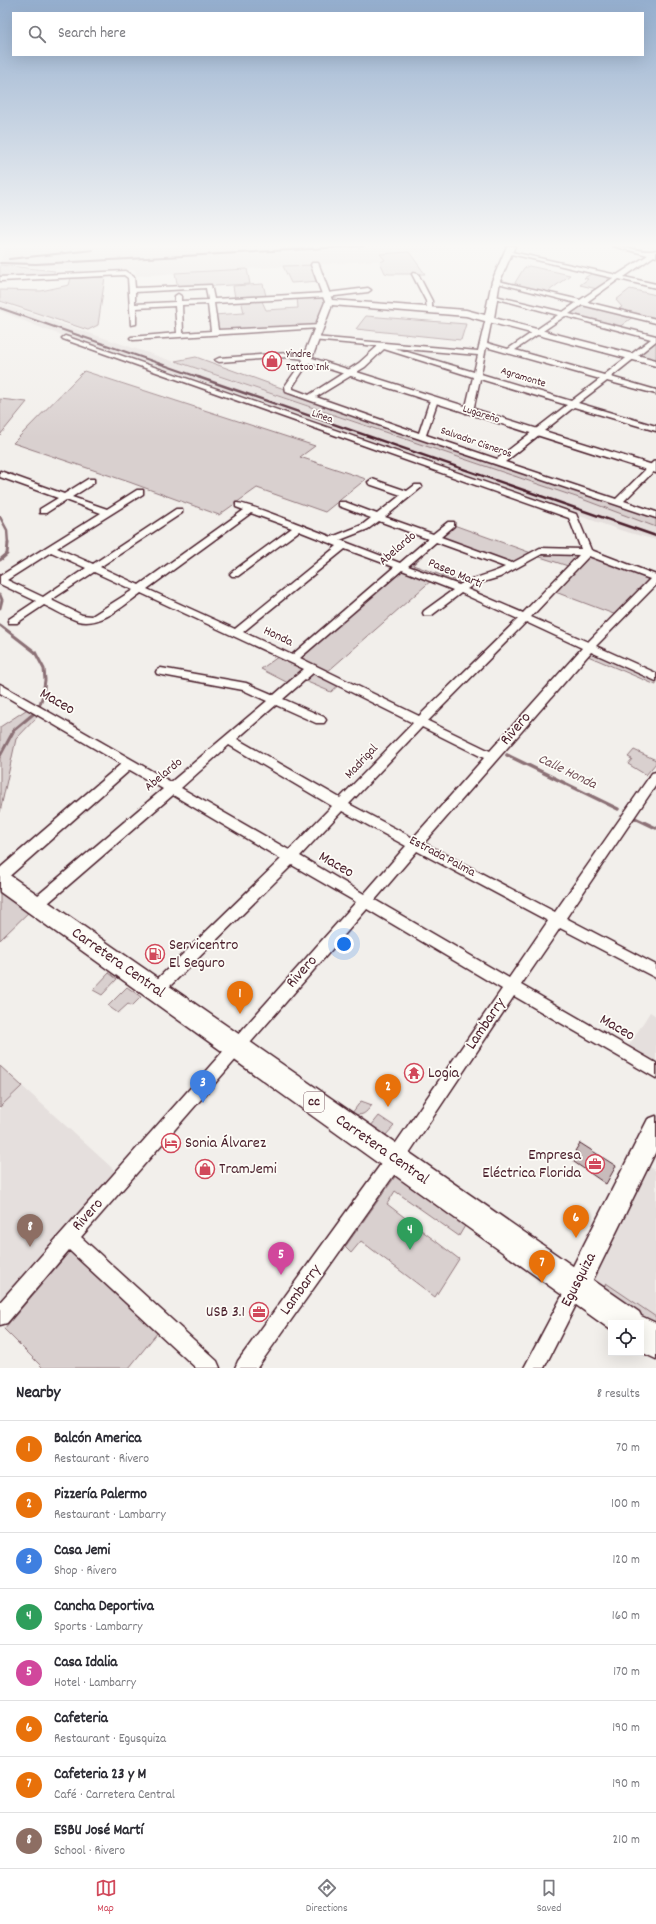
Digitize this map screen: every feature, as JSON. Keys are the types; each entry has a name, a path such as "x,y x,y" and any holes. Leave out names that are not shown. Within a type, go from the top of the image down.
{"highway":[{"name":"Carretera Central","path":"0,880 156,990 235,1048 624,1320"},
{"path":"644,1334 656,1343"}],"street":[{"path":"133,310 133,324"},
{"path":"178,310 180,335"},
{"path":"212,310 216,333"},
{"path":"219,360 288,355 307,358 324,310"},
{"path":"436,310 489,318 656,363"},
{"path":"468,411 478,375 490,310"},
{"path":"548,310 656,338"},
{"path":"509,351 570,310"},
{"path":"610,310 656,321"},
{"path":"133,338 319,326"},
{"name":"Línea","path":"64,338 573,516 587,552"},
{"path":"499,462 656,338"},
{"path":"314,339 383,346 481,353"},
{"path":"484,344 656,392"},
{"path":"311,397 350,374 383,346"},
{"name":"Agramonte","path":"383,346 398,352 656,429"},
{"name":"Lugareño","path":"307,358 350,374 654,467"},
{"name":"Salvador Cisneros","path":"307,358 289,386 289,390 656,515"},
{"path":"422,436 434,400"},
{"path":"618,502 654,467"},
{"path":"0,474 107,512"},
{"path":"43,511 91,482"},
{"path":"372,482 408,495"},
{"path":"333,540 365,527 418,487"},
{"path":"0,580 140,492"},
{"path":"342,504 514,567"},
{"name":"Paseo Martí","path":"239,505 460,589 523,619 656,677"},
{"path":"0,580 80,618 88,620 102,616 251,509"},
{"path":"13,621 179,511"},
{"name":"Abelardo","path":"293,659 451,524"},
{"path":"235,574 299,527"},
{"path":"236,633 344,545"},
{"name":"Honda","path":"50,548 142,588 293,659 492,757"},
{"path":"428,613 470,583 497,575 514,567 540,551 587,552 656,578"},
{"name":"Madrigal","path":"156,990 290,858 420,722 523,619 587,552"},
{"name":"Rivero","path":"0,1316 588,648 656,578"},
{"name":"Abelardo","path":"36,906 312,668"},
{"path":"161,672 232,683 260,691 320,720"},
{"name":"Maceo","path":"0,688 511,987 656,1070"},
{"name":"Estrada Palma","path":"229,740 342,805 656,972"},
{"path":"0,876 130,763"},
{"name":"Lambarry","path":"245,1368 395,1159 557,918 656,776"},
{"name":"Egusquiza","path":"534,1368 656,1127"},
{"path":"68,1237 210,1368"}],"shaded area":[{"path":"20,310 582,499 656,527 656,540 623,531 44,329 0,311"},
{"path":"27,310 100,310 98,325 88,330"},
{"path":"243,310 326,310 319,326 215,333 213,315 244,313"},
{"path":"570,310 656,310 656,317 653,320 634,316 618,328 564,314"},
{"path":"366,316 466,324 461,340 356,329"},
{"path":"656,338 656,363 632,357"},
{"path":"196,357 353,414 501,465 503,468 526,473 656,517 656,527 582,499 175,361"},
{"path":"84,371 315,446 300,457 366,479 325,512 257,488 219,515 129,482 13,443"},
{"path":"0,399 27,402 0,435"},
{"path":"451,524 534,554 540,551 587,552 656,578 619,616 550,590 571,567 534,555 514,567 438,541 413,565 463,583 433,579 326,673 342,682 331,692 305,681 292,685 261,669 282,654 293,659"},
{"path":"591,652 656,680 656,685 588,656"},
{"path":"29,708 38,716 16,739 0,812 0,727"},
{"path":"634,750 656,760 656,763 646,775 628,764 632,759 628,757"},
{"path":"0,880 36,905 0,940"},
{"path":"109,973 117,979 102,995 93,990"},
{"path":"127,987 141,997 132,1006 128,1004 118,1013 108,1006"},
{"path":"650,1012 656,1016 656,1071 625,1052"},
{"path":"0,1066 22,1086 0,1107"},
{"path":"22,1086 122,1177 0,1317 0,1107"},
{"path":"361,1101 372,1105 361,1115 352,1113"},
{"path":"379,1116 394,1126 385,1136 371,1126"},
{"path":"640,1160 656,1171 656,1343 644,1327 644,1320 636,1320 576,1287"},
{"path":"397,1174 466,1224 459,1236 395,1191 387,1204 459,1259 435,1297 361,1241 351,1253 345,1247"},
{"path":"70,1251 158,1332 129,1368 43,1368 4,1329"},
{"path":"606,1283 656,1317 656,1327 603,1290"}],"building":[{"name":"Empresa Eléctrica Florida","path":"580,1143 616,1166 606,1184 574,1162 579,1153 575,1151"}],"waterway":[{"path":"0,517 7,530 8,543"},
{"path":"0,560 7,554 8,543"},
{"path":"0,595 2,600 0,608"},
{"path":"0,625 35,652 44,669 45,680 43,695 38,710 14,730 0,756"},
{"name":"Calle Honda","path":"509,756 507,755 618,809"},
{"name":"Calle Honda","path":"635,818 656,828"}],"railway":[{"path":"5,310 201,378"},
{"path":"198,377 656,536"}],"place":[{"name":"Yindre Tattoo Ink","path":"272,361"},
{"name":"Servicentro El Seguro","path":"155,954"},
{"name":"Balcón America","path":"240,1014"},
{"name":"Logia","path":"414,1073"},
{"name":"Casa Jemi","path":"203,1103"},
{"name":"Pizzería Palermo","path":"388,1107"},
{"name":"Sonia Álvarez","path":"171,1143"},
{"name":"Empresa Eléctrica Florida","path":"595,1164"},
{"name":"TramJemi","path":"205,1169"},
{"name":"Cafeteria","path":"576,1238"},
{"name":"ESBU José Martí","path":"30,1247"},
{"name":"Cancha Deportiva","path":"410,1250"},
{"name":"Casa Idalia","path":"281,1275"},
{"name":"Cafeteria 23 y M","path":"542,1283"},
{"name":"USB 3.1","path":"259,1312"}]}
